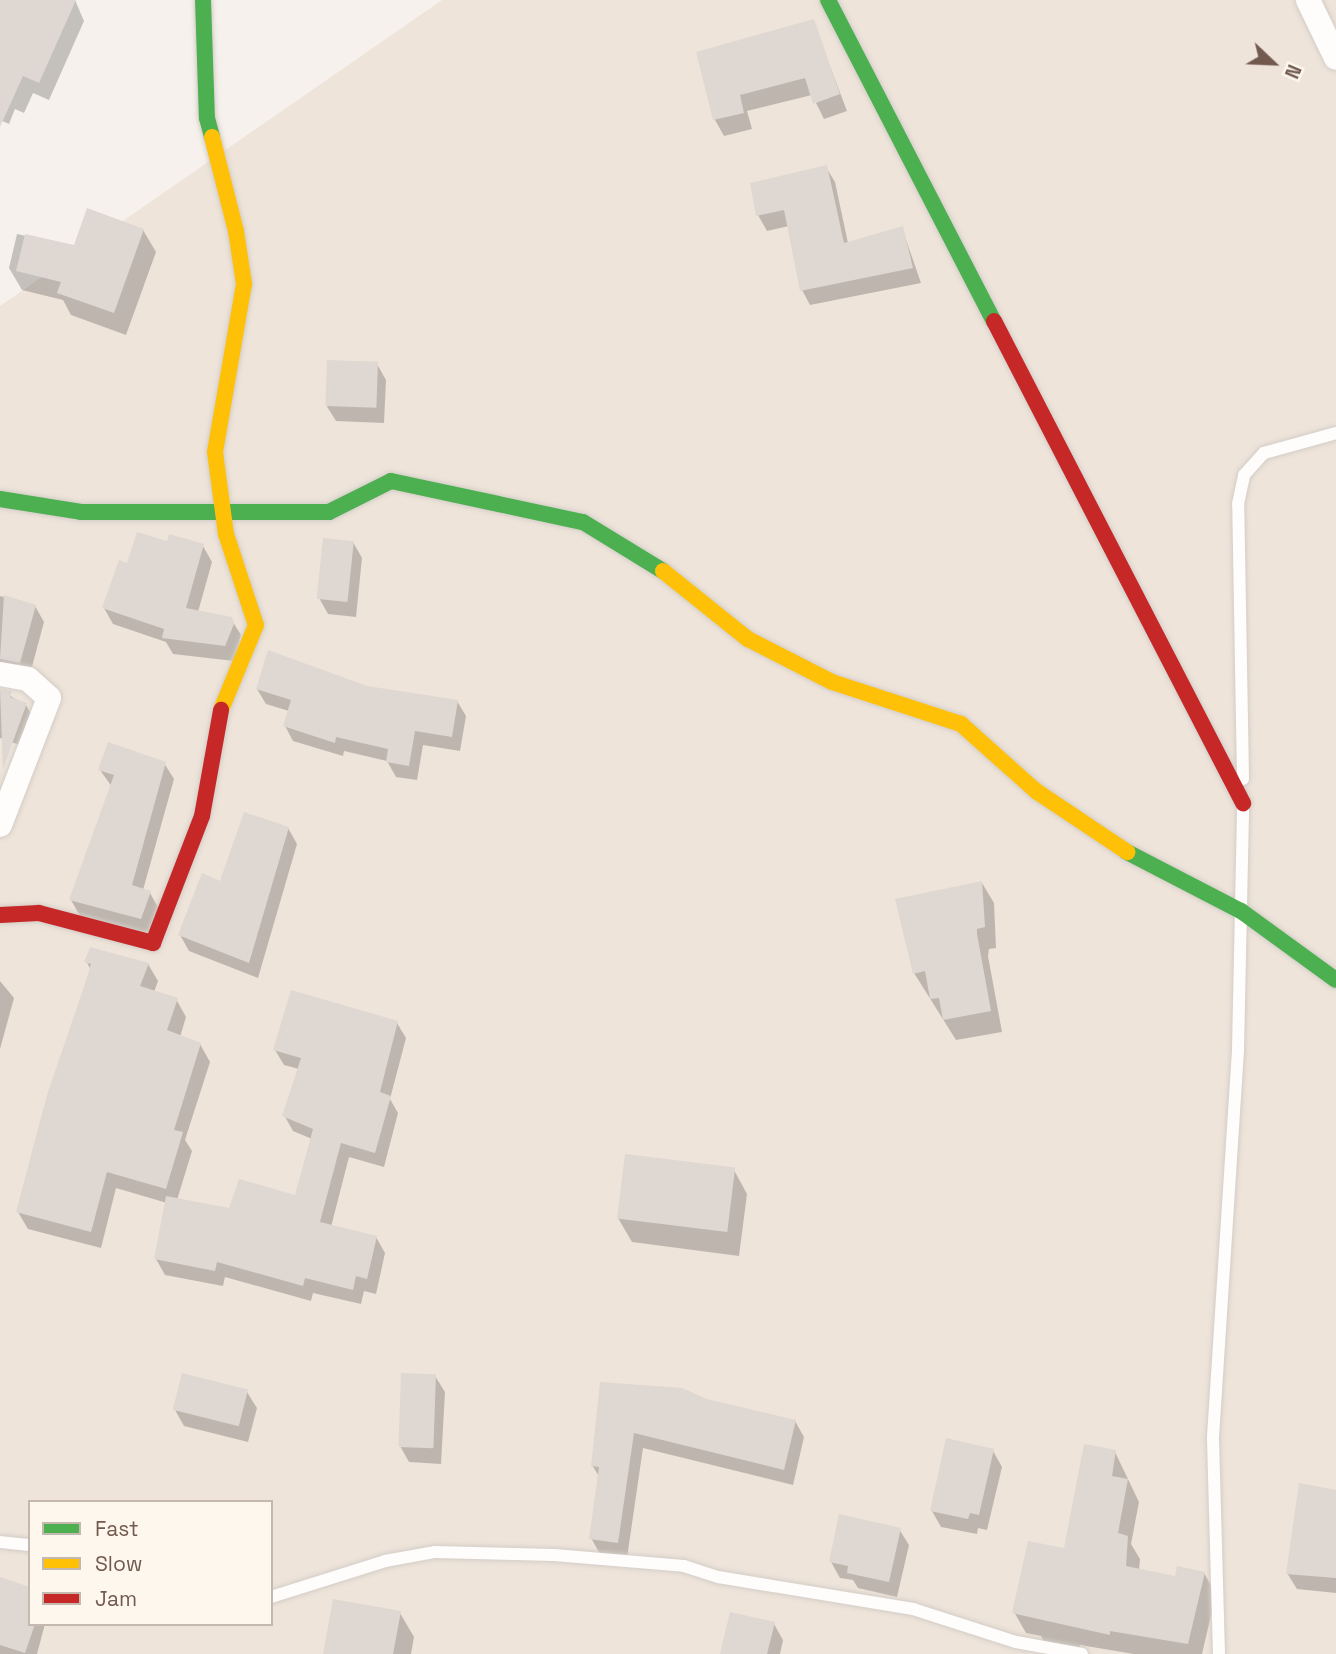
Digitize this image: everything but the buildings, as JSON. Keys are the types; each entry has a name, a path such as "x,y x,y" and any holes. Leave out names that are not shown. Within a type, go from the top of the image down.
{"street":[{"path":"0,915 39,913 153,943 202,816 208,764 222,704 256,625 223,512 215,452 244,284 236,231 207,118 203,0"},
{"path":"828,0 1243,803"},
{"path":"1308,0 1336,58"},
{"path":"0,499 81,512 328,512 391,481 583,522 646,558 748,639 832,682 961,724 1036,791 1145,864 1241,911 1336,980"},
{"path":"0,674 28,679 49,698 0,825"}],"lane":[{"path":"1219,1654 1213,1437 1231,1194 1243,803 1238,504 1244,475 1264,453 1336,433"},
{"path":"0,1542 28,1545"},
{"path":"273,1596 385,1561 435,1552 554,1555 684,1566 718,1577 913,1609 1016,1642 1082,1654"}],"shaded area":[{"path":"442,0 1336,0 1336,1654 0,1654 0,306"}],"traffic: fast":[{"path":"203,0 207,118 212,137"},
{"path":"828,0 994,321"},
{"path":"0,499 81,512 329,512 391,481 583,522 663,571"},
{"path":"1127,852 1241,911 1336,980"}],"traffic: slow":[{"path":"212,137 236,231 244,284 215,452 226,534 256,625 221,710"},
{"path":"663,571 748,639 832,682 961,724 1036,791 1127,852"}],"traffic: jam":[{"path":"994,321 1243,803"},
{"path":"0,915 39,913 153,943 202,816 221,710"}]}
